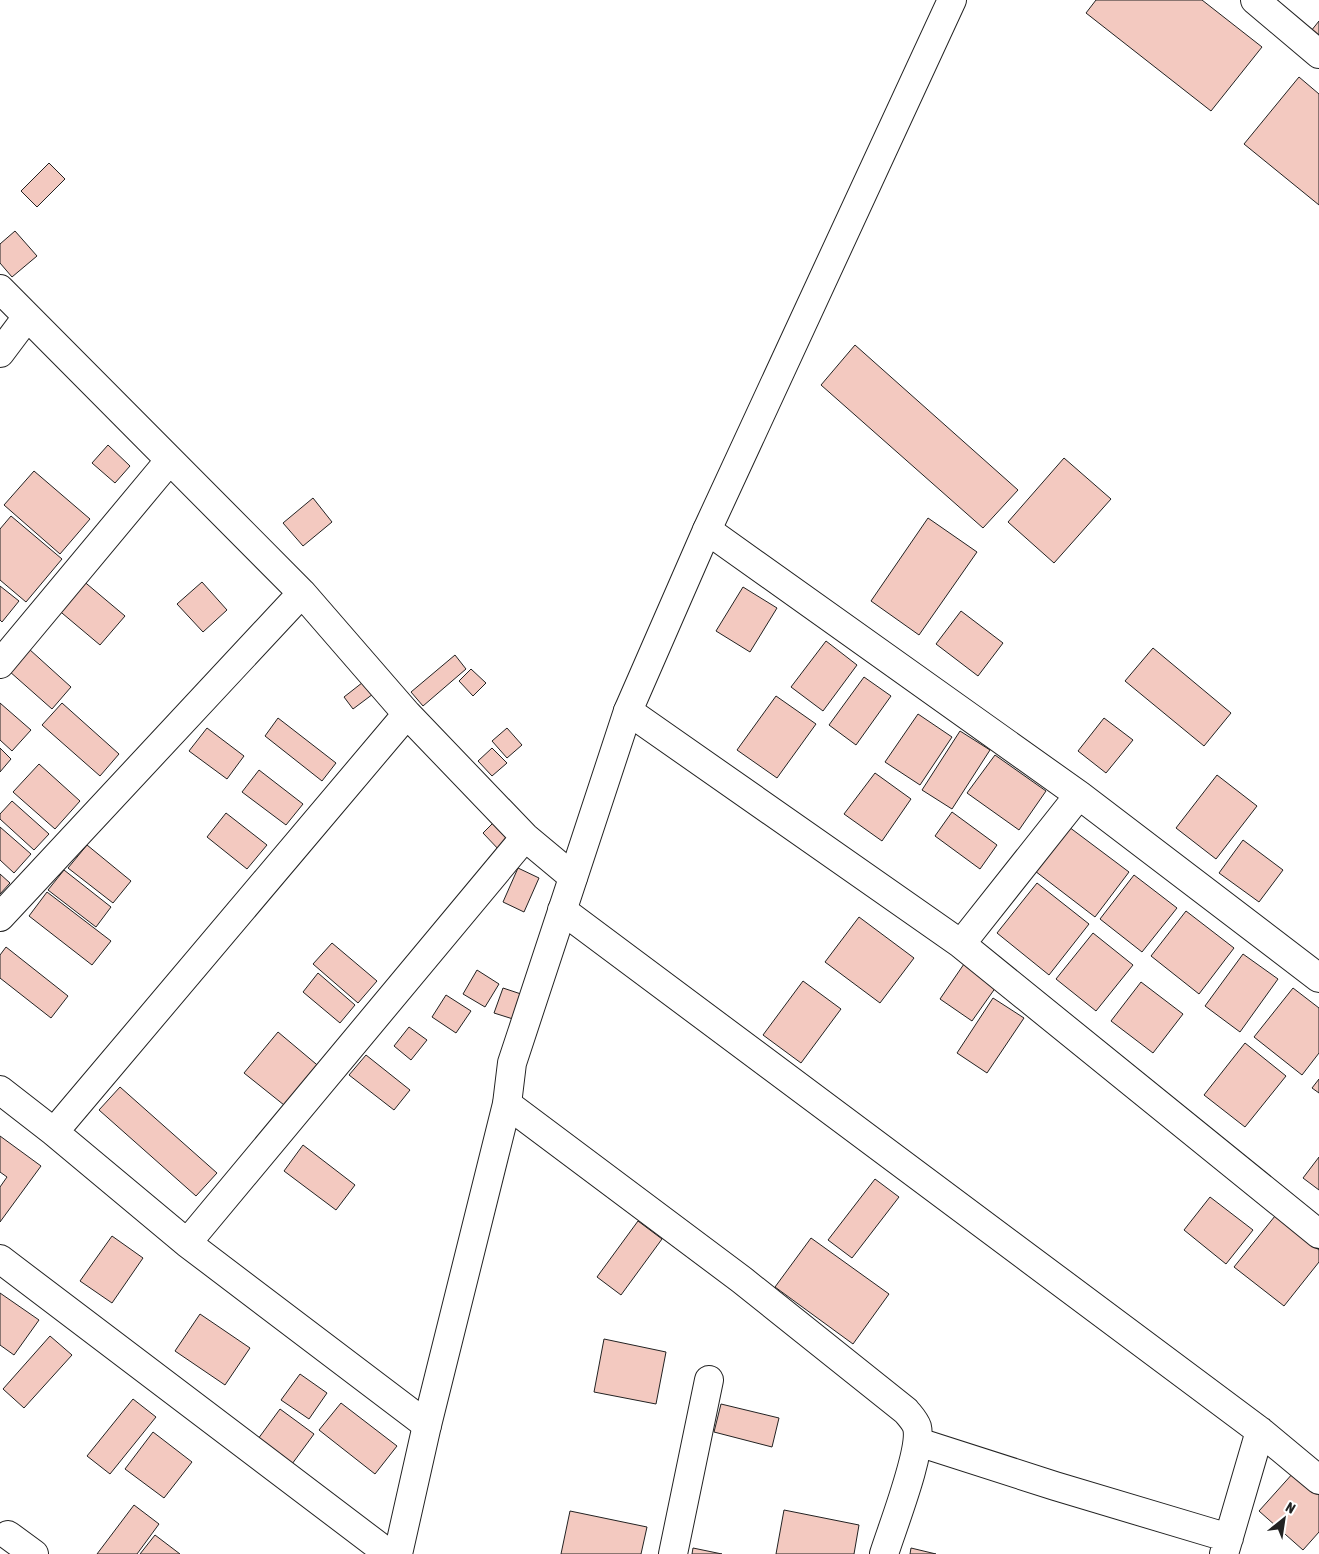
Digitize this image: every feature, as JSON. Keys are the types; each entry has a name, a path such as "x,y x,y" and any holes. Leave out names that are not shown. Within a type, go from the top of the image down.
{"street":[{"path":"398,1554 427,1425 507,1104 512,1063 628,711 707,530 952,0"},
{"path":"1255,0 1319,54"},
{"path":"0,289 302,593 407,714 525,836 573,877"},
{"path":"0,352 27,317"},
{"path":"0,664 169,461"},
{"path":"707,530 1078,795 1319,978"},
{"path":"0,918 302,593"},
{"path":"628,711 961,944 1319,1234"},
{"path":"54,1132 407,714"},
{"path":"961,944 1078,795"},
{"path":"187,1243 525,836"},
{"path":"562,910 1260,1431 1319,1480"},
{"path":"0,1090 54,1132 187,1243 427,1425"},
{"path":"507,1104 742,1280 906,1411 916,1426 918,1442 910,1475 884,1554"},
{"path":"0,1259 389,1554"},
{"path":"673,1554 709,1380"},
{"path":"918,1442 1055,1486 1227,1546 1260,1431"},
{"path":"8,1535 34,1554"}],"building":[{"path":"1096,0 1202,0 1262,47 1211,111 1086,13"},
{"path":"1319,21 1319,38 1311,31"},
{"path":"1299,77 1319,94 1319,205 1244,144"},
{"path":"49,163 65,179 37,207 21,191"},
{"path":"15,231 37,256 12,277 0,263 0,244"},
{"path":"855,345 1018,490 983,528 821,385"},
{"path":"108,445 130,466 115,483 92,463"},
{"path":"1064,458 1111,499 1054,563 1008,522"},
{"path":"34,471 90,519 60,554 4,505"},
{"path":"313,498 332,522 303,546 283,523"},
{"path":"11,516 62,559 26,602 0,580 0,529"},
{"path":"928,518 977,552 919,635 871,601"},
{"path":"81,579 125,616 100,645 56,608"},
{"path":"202,582 227,610 203,632 177,604"},
{"path":"0,586 19,601 2,622 0,620"},
{"path":"743,587 777,608 750,652 716,631"},
{"path":"961,611 1003,643 978,676 936,644"},
{"path":"826,641 857,665 823,711 791,687"},
{"path":"1153,648 1231,713 1204,746 1125,681"},
{"path":"29,649 71,687 52,709 9,671"},
{"path":"455,655 466,669 423,706 411,692"},
{"path":"471,669 486,683 473,696 459,681"},
{"path":"864,677 891,696 856,745 829,725"},
{"path":"367,679 377,691 353,709 344,697"},
{"path":"776,696 816,724 777,778 737,750"},
{"path":"0,703 31,730 12,751 0,740"},
{"path":"62,703 119,754 100,776 42,725"},
{"path":"918,714 952,737 920,785 885,762"},
{"path":"278,718 336,763 322,781 265,736"},
{"path":"1104,718 1133,740 1106,773 1078,751"},
{"path":"207,728 244,756 227,779 189,751"},
{"path":"507,728 522,745 507,758 492,741"},
{"path":"960,731 990,750 952,809 922,790"},
{"path":"0,748 11,759 0,772"},
{"path":"492,748 507,763 492,776 478,761"},
{"path":"995,755 1046,791 1019,830 967,793"},
{"path":"39,764 80,801 55,829 13,792"},
{"path":"259,770 303,804 286,825 242,792"},
{"path":"875,773 911,799 882,841 844,814"},
{"path":"1217,775 1257,806 1216,859 1176,828"},
{"path":"12,801 49,834 34,850 0,819 0,814"},
{"path":"952,812 997,845 980,869 935,836"},
{"path":"226,813 267,845 247,869 207,837"},
{"path":"498,818 517,838 501,852 483,833"},
{"path":"0,827 31,854 14,873 0,860"},
{"path":"1069,827 1129,872 1095,917 1035,871"},
{"path":"1243,840 1283,870 1259,902 1219,873"},
{"path":"87,845 131,881 113,903 68,868"},
{"path":"518,868 539,878 524,912 503,902"},
{"path":"64,870 111,907 96,927 48,890"},
{"path":"0,874 10,883 0,894"},
{"path":"1134,875 1177,908 1142,952 1100,919"},
{"path":"1037,883 1089,924 1049,975 997,933"},
{"path":"47,892 111,941 92,965 29,916"},
{"path":"1186,911 1234,948 1199,994 1151,956"},
{"path":"859,917 914,958 880,1003 825,962"},
{"path":"1093,933 1133,965 1096,1011 1056,979"},
{"path":"332,943 377,981 358,1003 313,964"},
{"path":"6,947 68,996 51,1018 0,978 0,955"},
{"path":"1243,954 1278,979 1240,1032 1205,1006"},
{"path":"964,964 996,987 972,1021 940,999"},
{"path":"477,970 499,984 485,1007 463,994"},
{"path":"318,973 355,1005 340,1023 303,992"},
{"path":"803,981 841,1009 801,1063 763,1035"},
{"path":"1141,982 1183,1014 1153,1053 1111,1021"},
{"path":"503,988 521,994 513,1019 494,1013"},
{"path":"1293,988 1319,1008 1319,1053 1302,1075 1254,1037"},
{"path":"446,995 471,1011 456,1033 432,1017"},
{"path":"993,998 1024,1018 987,1073 957,1053"},
{"path":"409,1027 427,1040 411,1060 394,1046"},
{"path":"278,1032 322,1069 289,1109 244,1073"},
{"path":"1245,1043 1286,1076 1245,1127 1204,1095"},
{"path":"366,1055 410,1090 394,1110 349,1075"},
{"path":"1319,1079 1319,1093 1312,1088"},
{"path":"120,1087 217,1173 196,1196 99,1110"},
{"path":"0,1136 41,1166 0,1222 0,1187 7,1177 0,1172"},
{"path":"303,1145 355,1185 336,1210 284,1171"},
{"path":"1319,1157 1319,1190 1303,1178"},
{"path":"875,1179 899,1197 852,1258 828,1240"},
{"path":"1210,1197 1253,1230 1226,1264 1184,1230"},
{"path":"1275,1216 1319,1250 1319,1262 1284,1306 1234,1267"},
{"path":"638,1221 662,1239 621,1295 597,1277"},
{"path":"112,1236 143,1258 112,1303 80,1281"},
{"path":"811,1238 889,1294 853,1344 775,1287"},
{"path":"0,1293 39,1320 14,1355 0,1345"},
{"path":"200,1314 250,1348 225,1385 175,1351"},
{"path":"50,1336 72,1355 24,1408 3,1389"},
{"path":"604,1339 666,1352 656,1404 594,1392"},
{"path":"300,1374 327,1393 309,1419 281,1400"},
{"path":"133,1399 156,1417 110,1474 87,1456"},
{"path":"341,1403 397,1446 375,1474 319,1430"},
{"path":"721,1404 779,1418 772,1447 714,1432"},
{"path":"280,1409 314,1434 292,1464 258,1439"},
{"path":"153,1432 192,1462 164,1498 125,1469"},
{"path":"1294,1472 1319,1494 1319,1532 1303,1550 1259,1511"},
{"path":"134,1505 159,1524 137,1554 97,1554"},
{"path":"784,1510 859,1525 854,1554 776,1554"},
{"path":"570,1511 647,1527 641,1554 561,1554"},
{"path":"155,1535 180,1554 140,1554"},
{"path":"693,1548 722,1554 692,1554"},
{"path":"911,1548 936,1554 910,1554"}]}
